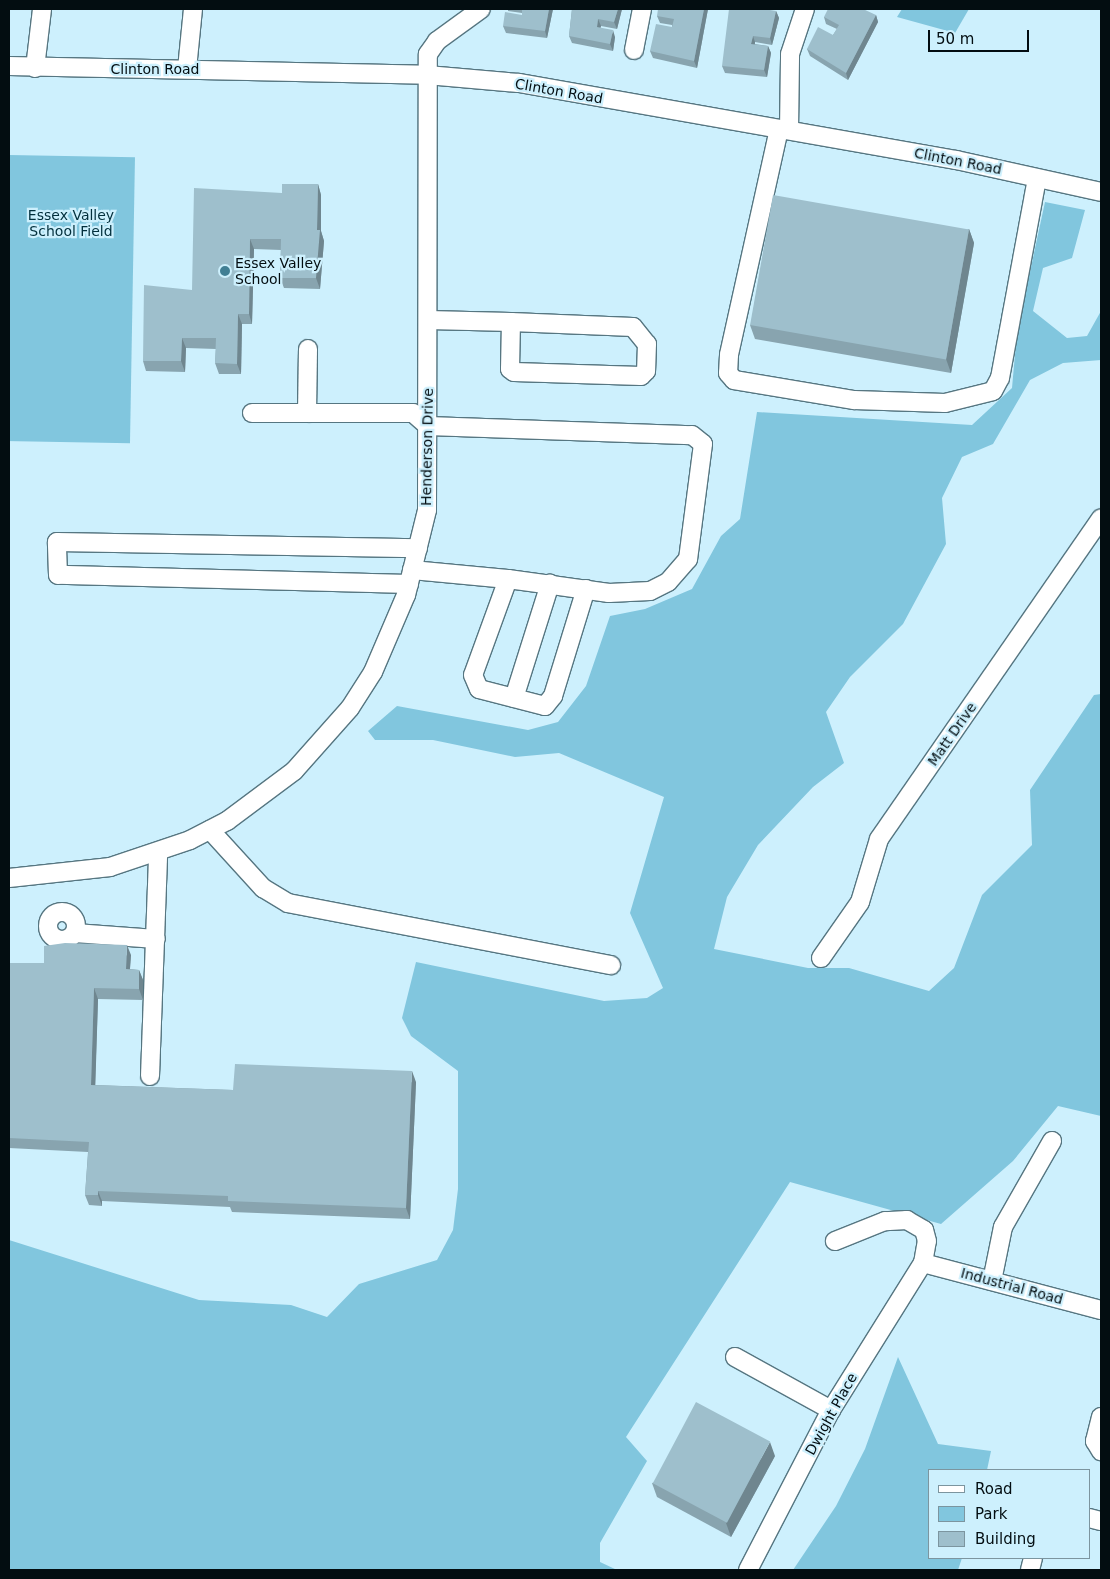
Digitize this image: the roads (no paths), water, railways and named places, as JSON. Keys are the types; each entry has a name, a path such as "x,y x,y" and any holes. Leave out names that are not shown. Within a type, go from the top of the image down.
{"street":[{"path":"35,68 42,9"},
{"path":"187,69 193,9"},
{"name":"Henderson Drive","path":"9,878 76,872 158,852 210,830 262,798 324,741 372,672 411,577 427,510 428,54 437,41 481,9"},
{"path":"634,50 642,9"},
{"path":"808,9 790,54 784,130 729,355 728,373 734,380 854,400 945,404 993,391 1000,378 1037,178"},
{"name":"Clinton Road","path":"9,66 427,75 518,83 784,130 1101,192"},
{"path":"428,320 511,322 633,327 647,344 646,372 641,376 514,372 510,369 511,322"},
{"path":"307,413 308,349"},
{"path":"252,413 413,413 428,426 692,435 703,444 697,516 688,559 668,582 650,592 586,589 508,579 58,575 57,542 418,548"},
{"name":"Matt Drive","path":"821,958 860,902 880,839 1101,518"},
{"path":"508,579 473,675 479,689 545,706 553,696 586,589"},
{"path":"514,698 550,584"},
{"path":"210,830 263,888 288,903 611,965"},
{"path":"150,1076 158,852"},
{"path":"75,933 156,939"},
{"path":"992,1281 1003,1227 1052,1141"},
{"path":"835,1241 885,1221 906,1220 924,1230 927,1242 923,1262"},
{"name":"Industrial Road","path":"923,1262 1101,1310"},
{"name":"Dwight Place","path":"748,1570 831,1410 923,1262"},
{"path":"735,1357 831,1410"},
{"path":"1101,1417 1095,1441 1101,1451"}],"place":[{"name":"Essex Valley School","path":"225,271"}],"park label":[{"name":"Essex Valley School Field","path":"71,224"}]}
